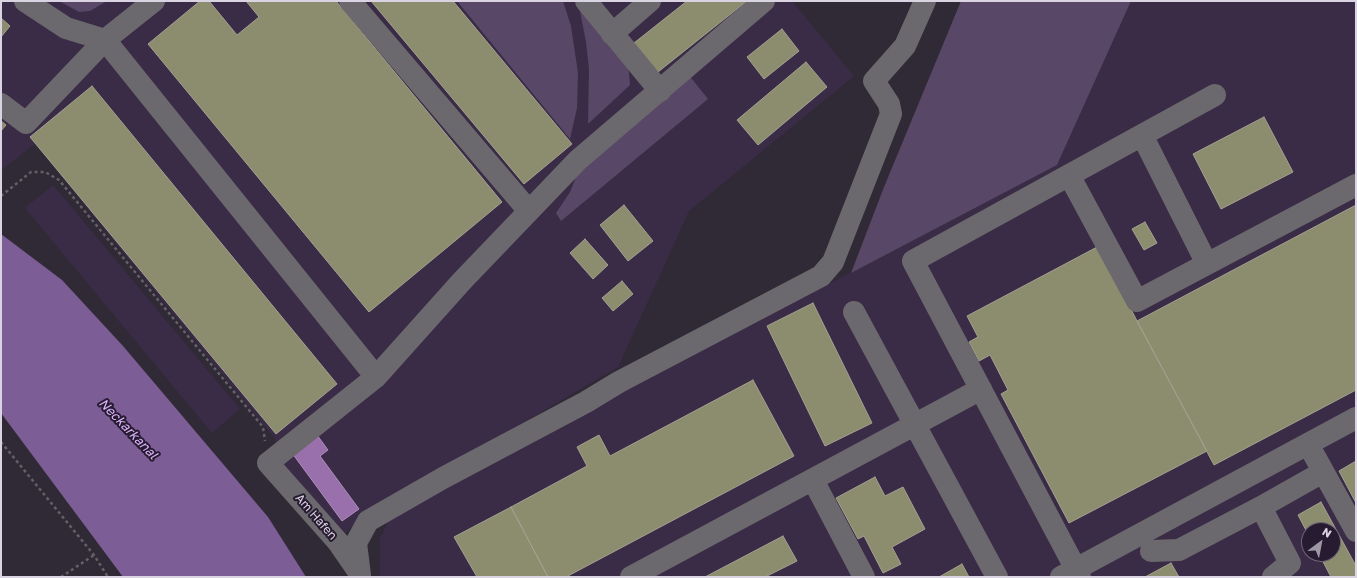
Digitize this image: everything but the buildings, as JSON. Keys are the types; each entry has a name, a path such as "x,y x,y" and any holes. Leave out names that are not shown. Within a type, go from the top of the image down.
{"lane":[{"path":"25,1 66,28 105,40 376,376"},
{"path":"1,104 26,123 105,40 154,1"},
{"path":"350,1 529,211"},
{"path":"586,1 660,91"},
{"path":"612,34 650,1"},
{"path":"268,463 376,376 462,280 578,160 764,1"},
{"name":"Am Hafen","path":"361,576 356,543 368,521 387,509 586,402 619,382 821,276 833,262 891,114 889,104 874,81 906,46 925,1"},
{"path":"1215,96 913,261 981,389 1072,574 1356,418"},
{"path":"1142,135 1207,264"},
{"path":"1069,175 1137,301 1356,185"},
{"path":"854,312 997,577"},
{"path":"631,577 981,389"},
{"path":"1308,444 1356,531"},
{"name":"Am Hafen","path":"268,463 338,542 361,576"},
{"path":"1151,551 1179,550 1261,507 1323,472"},
{"path":"813,480 864,577"},
{"path":"1261,507 1290,563 1274,577"}],"path":[{"path":"1,196 31,172 45,172 59,180 263,427 268,463"},
{"path":"1,442 94,555 108,577"},
{"path":"61,577 94,555"}],"shaded area":[{"path":"1,1 792,1 854,76 689,211 618,367 374,510 340,537 272,457 276,440 35,144 1,170"},
{"path":"59,1 107,1 90,11 79,12"},
{"path":"457,1 563,1 571,26 578,73 577,108 570,139"},
{"path":"961,1 1131,1 1057,165 851,273 884,187"},
{"path":"1131,1 1356,1 1356,577 380,577 380,538 390,519 628,389 1057,165"},
{"path":"585,8 628,63 630,85 588,124 589,69 580,11"},
{"path":"688,74 708,99 561,221 556,213 570,192 580,167"},
{"path":"53,185 240,409 212,433 25,208"}],"water":[{"name":"Neckarkanal","path":"1,234 62,280 123,346 268,517 306,577 123,577 1,413"}]}
